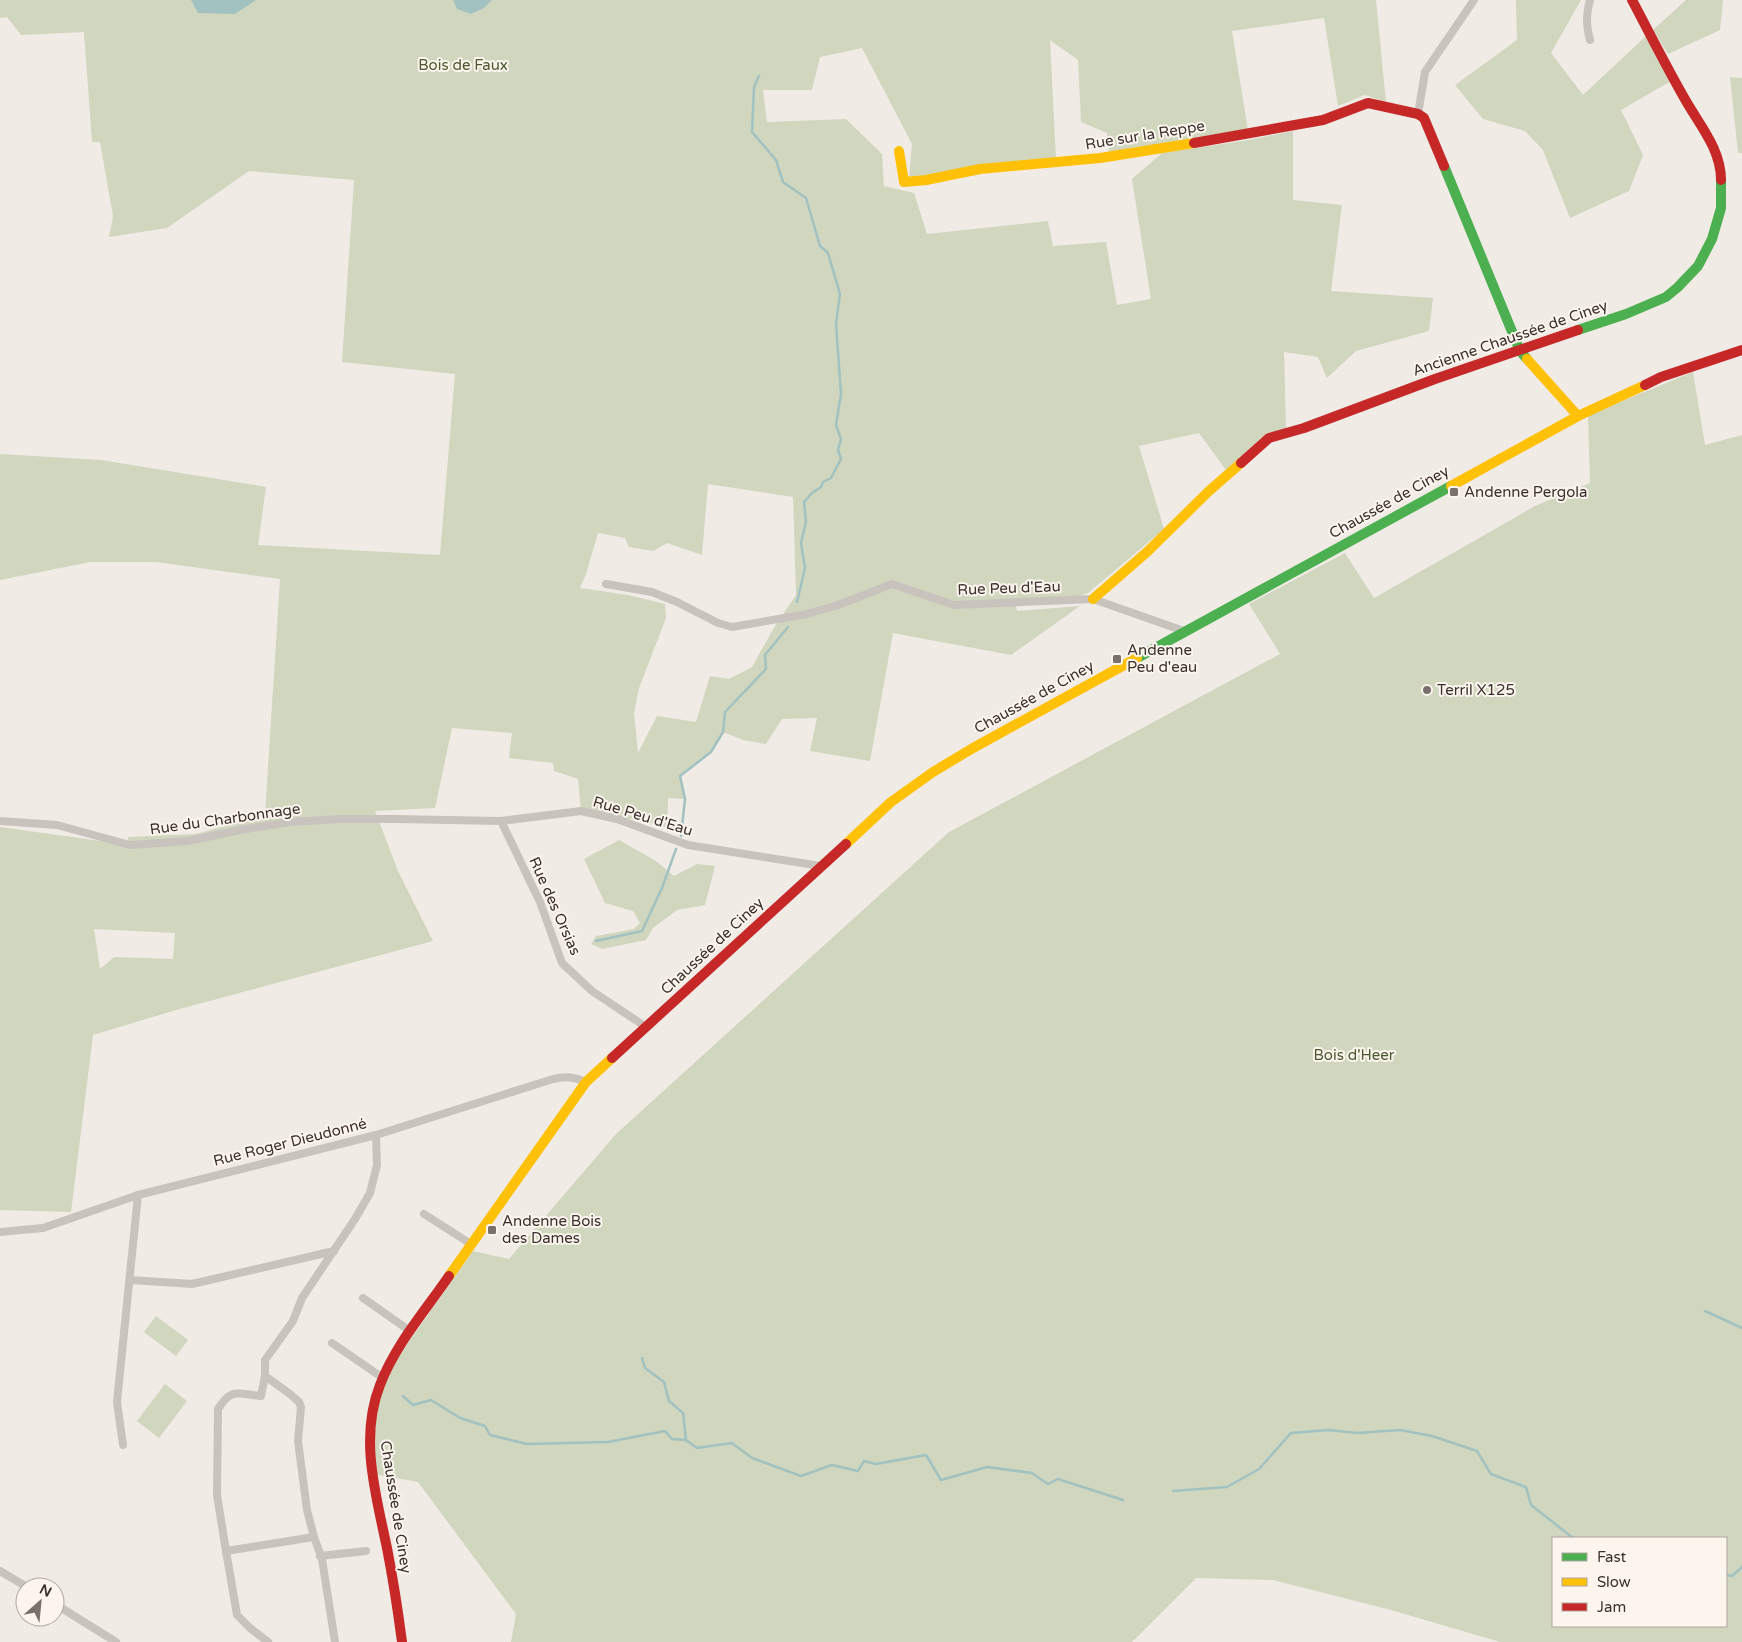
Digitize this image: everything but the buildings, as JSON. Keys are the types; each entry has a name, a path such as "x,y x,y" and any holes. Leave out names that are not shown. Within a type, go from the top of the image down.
{"main road":[{"name":"Ancienne Chaussée de Ciney","path":"1093,599 1147,552 1209,491 1269,438 1304,428 1435,379 1626,314 1666,297 1698,266 1715,231 1721,208 1722,193 1719,160 1632,0"},
{"name":"Rue sur la Reppe","path":"900,150 904,182 926,180 980,169 1100,158 1163,149 1323,120 1368,103 1418,114"},
{"path":"1418,114 1424,118 1520,351 1578,416"},
{"name":"Chaussée de Ciney","path":"402,1642 378,1504 370,1440 372,1412 383,1378 393,1356 410,1331 586,1082 891,802 933,772 1184,631 1578,416 1661,377 1742,350"}],"street":[{"path":"1418,114 1425,72 1474,0"},
{"path":"1590,0 1586,15 1586,27 1590,40"},
{"name":"Rue Peu d'Eau","path":"606,584 652,592 677,602 718,623 732,627 807,614 838,605 892,584 954,605 1093,599 1184,631"},
{"name":"Rue Peu d'Eau","path":"396,819 501,821 582,811 617,819 688,845 821,866"},
{"name":"Rue du Charbonnage","path":"0,821 57,825 130,845 188,841 290,822 339,819 396,819"},
{"name":"Rue des Orsias","path":"501,821 540,902 562,963 592,991 646,1027"},
{"name":"Rue Roger Dieudonné","path":"0,1232 43,1228 138,1195 376,1135 553,1079 563,1077 574,1078 586,1082"},
{"path":"268,1642 237,1615 217,1495 218,1409 225,1399 235,1393 261,1396 266,1376 265,1360 293,1321 302,1298 370,1193 376,1165 376,1135"},
{"path":"124,1445 117,1402 138,1195"},
{"path":"424,1214 471,1244"},
{"path":"130,1280 192,1284 334,1251"},
{"path":"363,1298 410,1331"},
{"path":"332,1343 383,1378"},
{"path":"266,1376 290,1394 299,1402 302,1408 298,1440 307,1510 320,1556 335,1642"},
{"path":"226,1551 314,1537"},
{"path":"320,1556 366,1551"},
{"path":"0,1571 15,1580"},
{"path":"65,1610 116,1642"}],"green space":[{"name":"Bois de Faux","path":"0,0 1376,0 1386,102 1365,95 1338,106 1324,18 1232,31 1248,131 1109,152 1107,133 1081,122 1078,60 1050,40 1056,159 909,179 912,144 862,48 820,57 812,90 763,90 767,122 846,119 882,154 884,186 914,193 927,234 1048,221 1053,246 1106,242 1117,305 1151,299 1132,179 1162,153 1249,140 1293,131 1293,200 1342,205 1331,291 1433,298 1429,331 1356,351 1327,378 1318,357 1284,352 1286,429 1262,437 1226,470 1199,433 1139,446 1164,529 1088,593 1076,597 1014,599 1017,611 1080,606 1011,655 893,633 870,761 810,751 817,718 782,719 766,744 743,740 723,732 711,752 680,776 685,799 668,798 667,828 647,822 581,811 578,779 554,771 553,763 509,758 512,733 452,728 435,808 375,811 398,871 433,941 176,1010 93,1035 71,1212 0,1210 0,827 129,845 128,837 196,834 265,815 280,579 156,562 90,562 0,580 0,454 101,460 266,487 258,545 440,555 455,374 342,362 354,180 249,171 167,228 109,237 113,216 100,142 92,142 84,32 21,35 7,17 0,18","holes":["708,484 793,497 796,595 775,626 752,667 729,679 710,676 696,722 657,716 638,753 634,713 639,688 666,618 665,604 628,595 580,588 598,533 625,538 629,547 653,551 667,543 702,555","94,929 175,933 173,959 114,957 100,969"]},
{"path":"1516,0 1581,0 1551,53 1583,95 1646,36 1671,81 1621,110 1643,155 1629,191 1570,218 1543,150 1525,131 1483,119 1455,85 1517,40"},
{"path":"1686,0 1723,0 1720,30 1668,54 1653,30"},
{"path":"1730,77 1742,78 1742,153 1738,153"},
{"name":"Bois d'Heer","path":"1693,372 1705,445 1742,435 1742,1642 1500,1642 1391,1610 1273,1580 1196,1578 1132,1642 511,1642 516,1614 418,1482 374,1474 370,1440 383,1378 473,1251 509,1259 616,1134 949,832 1280,654 1249,604 1345,553 1374,598 1535,506 1590,483 1588,415"},
{"path":"619,840 656,861 674,876 697,864 715,866 705,905 677,910 653,928 646,940 602,949 591,944 596,936 634,929 640,923 633,911 605,903 584,859"},
{"path":"156,1316 188,1340 176,1356 144,1332"},
{"path":"165,1384 187,1401 159,1438 137,1421"}],"water":[{"path":"191,0 256,0 235,14 198,13"},
{"path":"453,0 492,0 484,8 471,14 457,9"}],"waterway":[{"path":"759,76 754,87 752,132 776,160 783,182 806,198 820,246 828,253 840,294 836,324 841,394 836,425 841,439 838,450 841,459 831,478 823,482 821,487 804,502 806,522 801,543 805,568 797,602"},
{"path":"681,836 685,799 680,776 711,752 723,732 725,712 766,669 765,655 788,627"},
{"path":"596,941 642,931 662,888 676,849"},
{"path":"1705,1311 1742,1328"},
{"path":"642,1358 645,1368 664,1382 669,1401 683,1413 686,1440"},
{"path":"403,1396 413,1405 431,1400 460,1418 485,1426 490,1435 527,1444 608,1442 665,1431 672,1439 686,1440 697,1448 732,1443 752,1458 801,1476 832,1465 858,1471 864,1461 876,1464 926,1455 941,1480 987,1467 1032,1473 1048,1484 1058,1479 1123,1500"},
{"path":"1173,1491 1227,1487 1259,1469 1291,1433 1329,1430 1357,1433 1400,1430 1432,1436 1477,1451 1491,1474 1526,1487 1531,1505 1572,1537"},
{"path":"1727,1575 1732,1576 1742,1567"}],"traffic: fast":[{"path":"1444,166 1520,351 1527,359"},
{"path":"1578,330 1626,314 1666,297 1678,287 1698,266 1712,239 1721,208 1721,180"},
{"path":"1137,658 1451,486"}],"traffic: slow":[{"path":"899,151 904,182 926,180 980,169 1100,158 1194,143"},
{"path":"1527,359 1578,416"},
{"path":"1451,486 1578,416 1645,385"},
{"path":"1093,599 1147,552 1209,491 1241,463"},
{"path":"846,844 891,802 933,772 1137,658"},
{"path":"449,1276 586,1082 612,1058"}],"traffic: jam":[{"path":"1632,0 1679,89 1714,149 1718,159 1721,180"},
{"path":"1194,143 1323,120 1368,103 1418,114 1424,118 1444,166"},
{"path":"1241,463 1269,438 1304,428 1435,379 1578,330"},
{"path":"1645,385 1661,377 1742,350"},
{"path":"612,1058 846,844"},
{"path":"402,1642 391,1571 374,1487 370,1446 371,1425 374,1405 386,1370 411,1329 449,1276"}],"place":[{"name":"Andenne Pergola","path":"1454,492"},
{"name":"Andenne Peu d'eau","path":"1117,659"},
{"name":"Terril X125","path":"1427,690"},
{"name":"Andenne Bois des Dames","path":"492,1230"}]}
